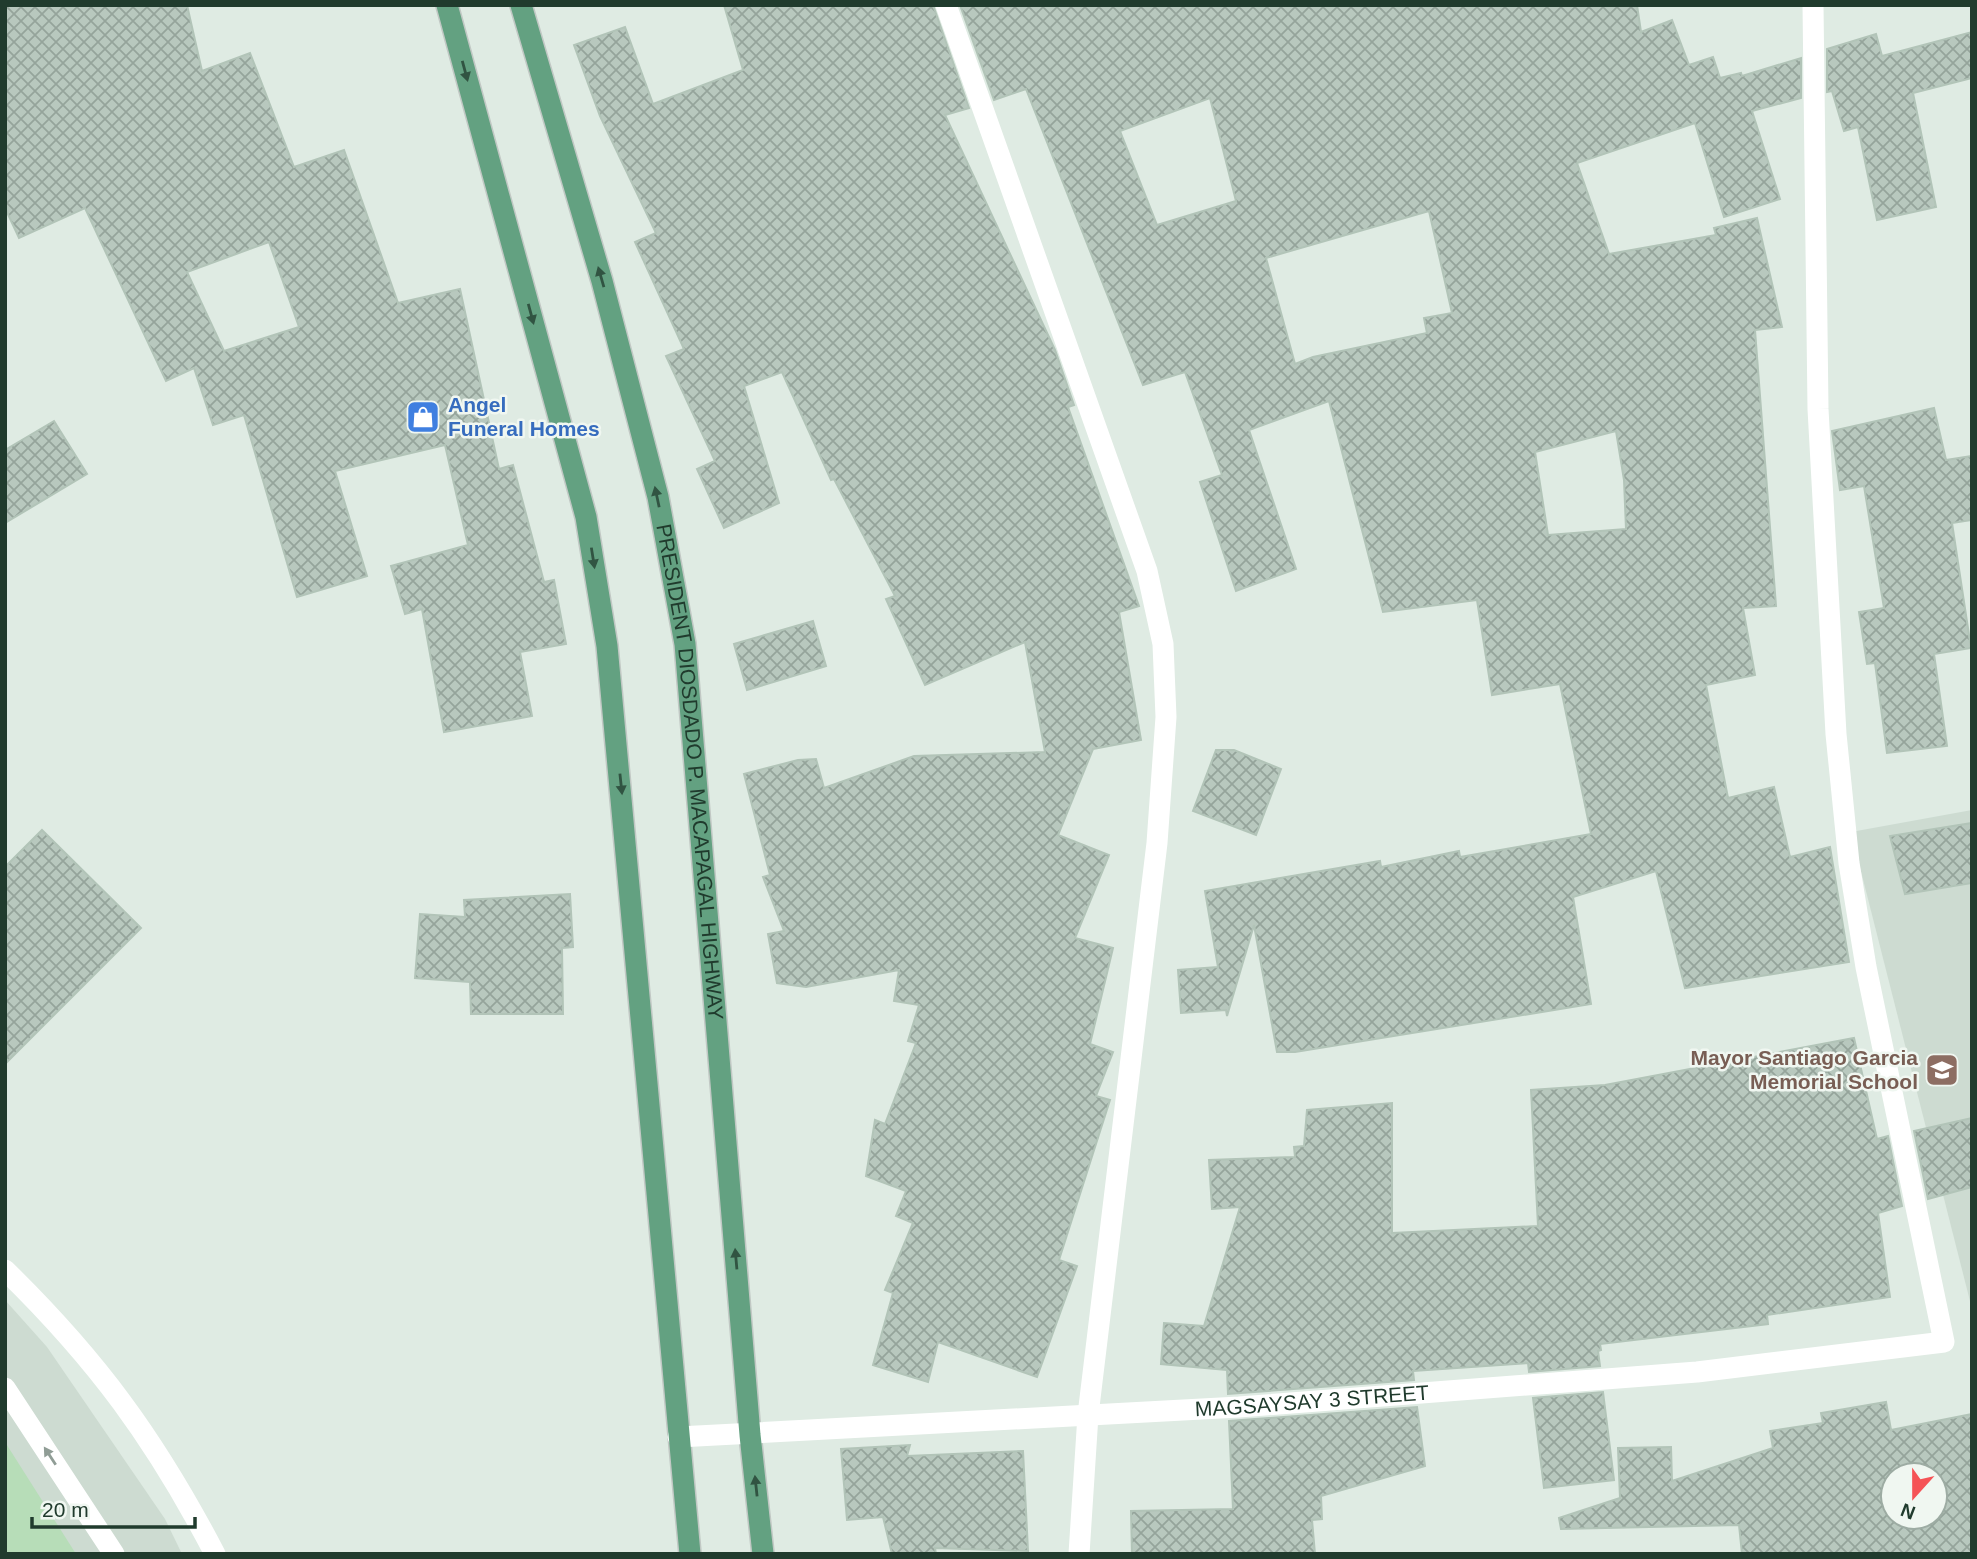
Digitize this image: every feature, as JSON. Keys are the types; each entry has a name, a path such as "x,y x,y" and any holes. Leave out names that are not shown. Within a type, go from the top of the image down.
{"main road":[{"path":"447,5 586,517 595,569 607,646 631,881 690,1554"},
{"name":"PRESIDENT DIOSDADO P. MACAPAGAL HIGHWAY","path":"521,5 602,281 658,496 685,645 763,1554"}],"street":[{"path":"946,5 1147,571 1163,644 1166,716 1157,843 1088,1415 1079,1554"},
{"name":"MAGSAYSAY 3 STREET","path":"678,1437 1239,1407 1697,1372 1944,1342 1866,967 1849,863 1836,734 1818,409 1813,5"},
{"path":"5,1270 70,1334 104,1375 180,1487 215,1554"},
{"path":"5,1388 114,1554"}],"shaded area":[{"name":"Mayor Santiago Garcia Memorial School","path":"1972,810 1972,1309 1851,832"},
{"path":"5,1300 47,1347 165,1519 182,1554 5,1554"}],"green space":[{"path":"5,1442 76,1554 5,1554"}],"building":[{"path":"5,5 187,5 202,71 250,53 294,167 344,150 398,303 460,289 499,469 513,465 544,582 554,580 566,644 520,652 532,716 444,732 422,609 405,614 391,566 468,545 445,445 335,471 367,576 297,597 244,415 213,425 194,368 166,381 85,208 19,238 5,208","holes":["269,242 299,327 224,351 187,272"]},
{"path":"724,5 933,5 969,108 945,115 1055,350 1074,405 1068,407 1139,606 1119,612 1141,740 1093,749 1058,835 1109,855 1075,938 1113,948 1090,1044 1113,1052 1096,1096 1110,1100 1059,1260 1077,1266 1037,1377 938,1342 928,1382 873,1365 893,1293 885,1290 913,1223 896,1216 906,1191 866,1176 875,1120 885,1124 916,1043 908,1041 919,1005 894,1001 899,970 806,987 777,983 768,934 784,931 763,877 770,875 744,774 798,760 816,759 824,788 914,756 1045,752 1025,642 925,685 886,599 895,596 834,479 831,480 782,372 744,386 779,503 724,528 697,469 715,461 666,356 684,349 635,242 656,233 600,116 574,45 625,27 653,104 743,70"},
{"path":"960,5 1637,5 1641,32 1672,20 1689,65 1713,57 1720,78 1741,73 1742,76 1801,58 1801,98 1752,111 1780,199 1724,217 1695,123 1577,163 1609,254 1716,235 1714,228 1757,218 1782,327 1755,330 1776,606 1743,608 1755,675 1706,685 1728,798 1774,787 1790,857 1830,847 1849,962 1685,988 1656,871 1573,897 1591,1004 1295,1052 1277,1052 1254,925 1227,1016 1226,1010 1181,1013 1178,970 1218,967 1205,891 1380,861 1381,867 1459,851 1460,857 1591,834 1560,684 1492,695 1477,600 1383,612 1329,401 1249,430 1296,569 1236,591 1200,482 1222,475 1185,372 1143,385 1026,89 994,100","holes":["1210,98 1236,201 1157,225 1120,131","1429,211 1452,313 1424,318 1427,333 1313,357 1295,364 1266,258","1616,431 1624,480 1626,529 1548,535 1535,452"]},
{"path":"1972,32 1972,78 1913,93 1936,207 1877,220 1858,127 1844,131 1832,91 1827,92 1827,49 1876,34 1882,56"},
{"path":"1934,408 1946,460 1972,456 1972,520 1952,523 1971,648 1934,654 1947,746 1887,753 1875,663 1867,664 1859,612 1884,608 1864,486 1840,490 1832,431"},
{"path":"54,421 87,474 5,523 5,450"},
{"path":"813,621 826,666 747,690 734,644"},
{"path":"1216,750 1234,750 1281,769 1256,835 1193,811"},
{"path":"1972,823 1972,883 1905,894 1890,836"},
{"path":"42,830 141,928 5,1064 5,867"},
{"path":"570,894 573,947 562,948 563,1014 471,1014 470,982 415,978 420,914 465,917 464,900"},
{"path":"1854,1038 1877,1139 1888,1136 1902,1206 1878,1213 1890,1297 1767,1315 1768,1324 1600,1344 1600,1366 1529,1372 1528,1363 1413,1371 1414,1380 1228,1394 1227,1370 1161,1364 1164,1323 1204,1326 1240,1207 1212,1209 1209,1160 1295,1157 1294,1147 1304,1146 1307,1110 1392,1103 1392,1233 1538,1226 1531,1090 1605,1085"},
{"path":"1972,1118 1972,1187 1928,1199 1914,1131"},
{"path":"1603,1392 1614,1480 1544,1488 1533,1398"},
{"path":"1886,1402 1891,1430 1972,1414 1972,1554 1742,1554 1739,1525 1561,1529 1559,1518 1620,1498 1618,1448 1671,1447 1672,1481 1773,1448 1770,1431 1823,1423 1821,1413"},
{"path":"1417,1407 1425,1466 1321,1496 1322,1519 1312,1520 1315,1554 1132,1554 1131,1511 1233,1509 1229,1421"},
{"path":"910,1445 907,1456 1023,1451 1028,1551 935,1548 936,1554 892,1554 883,1517 847,1520 841,1449"}],"place":[{"name":"Angel Funeral Homes","path":"423,417"},
{"name":"Mayor Santiago Garcia Memorial School","path":"1942,1070"}]}
